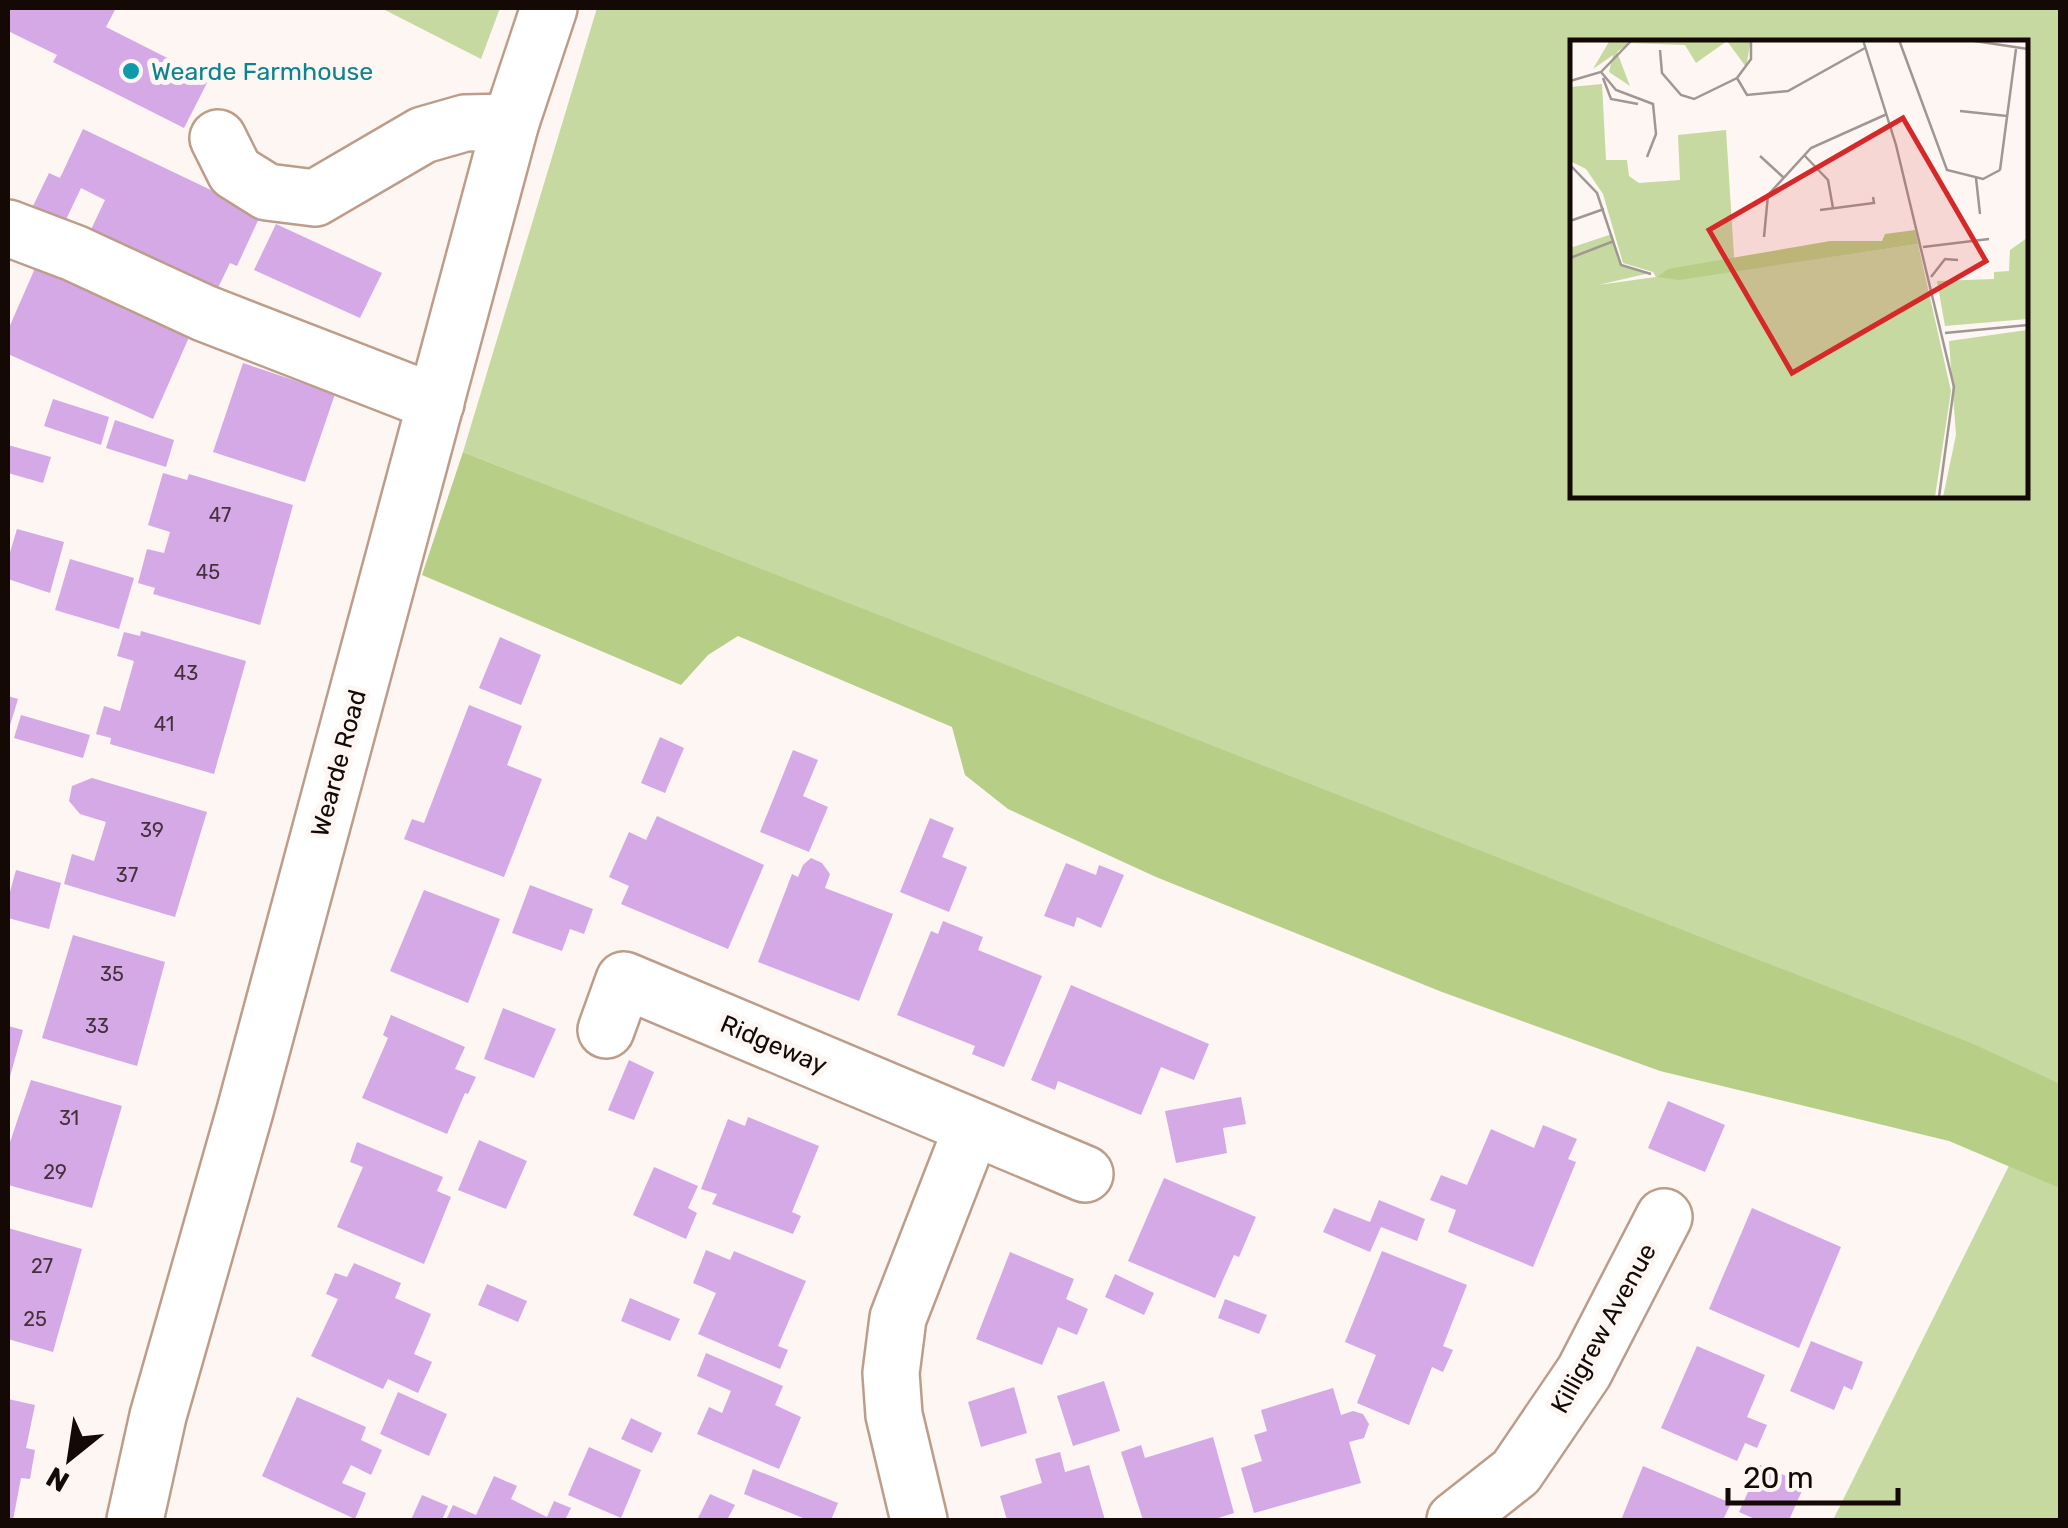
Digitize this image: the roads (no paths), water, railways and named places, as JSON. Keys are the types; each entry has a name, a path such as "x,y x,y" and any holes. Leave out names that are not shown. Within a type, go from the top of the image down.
{"street":[{"name":"Wearde Road","path":"135,1520 158,1416 255,1072 511,122 550,8"},
{"path":"218,138 234,172 267,192 315,198 424,135 465,123 511,122"},
{"path":"8,228 74,253 204,314 436,403"},
{"name":"Ridgeway","path":"606,1030 624,980 1086,1174"},
{"path":"920,1520 894,1415 891,1373 898,1318 972,1128"},
{"name":"Killigrew Avenue","path":"1455,1520 1516,1472 1584,1372 1664,1217"}],"place":[{"name":"Wearde Farmhouse","path":"131,71"}]}
